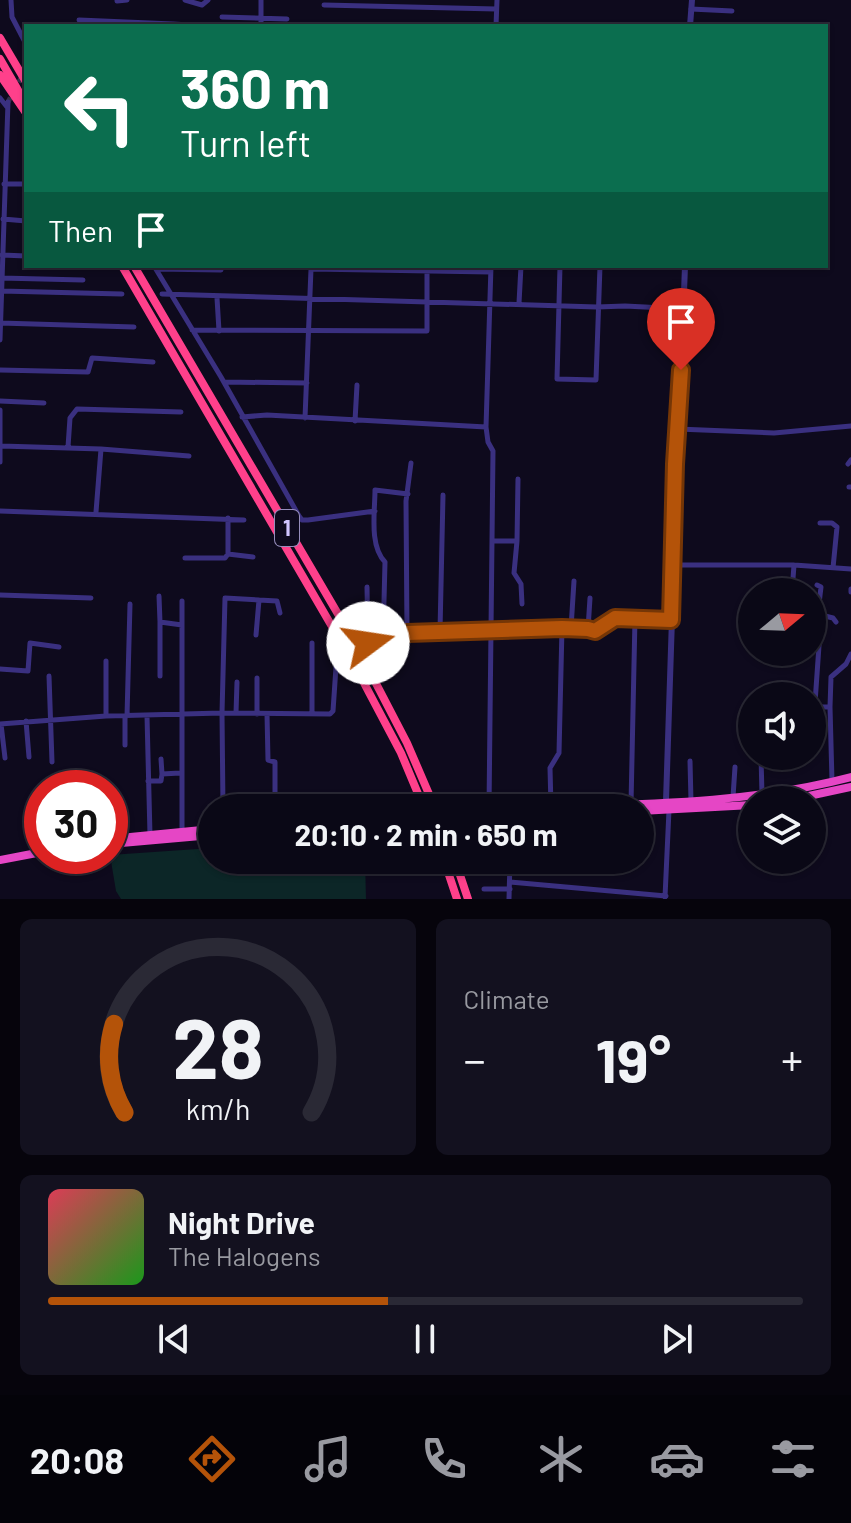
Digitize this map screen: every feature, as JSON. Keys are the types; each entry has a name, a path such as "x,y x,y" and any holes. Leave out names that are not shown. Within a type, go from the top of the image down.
{"highway":[{"path":"0,38 24,79"},
{"path":"0,59 24,101"},
{"path":"0,75 24,110"},
{"name":"1","path":"123,268 355,666 419,794"},
{"name":"1","path":"135,268 355,643 430,794"},
{"path":"812,786 851,777"},
{"path":"826,792 851,787"},
{"path":"654,808 691,801 738,798"},
{"path":"654,805 738,805"},
{"path":"128,839 198,832"},
{"path":"128,840 198,833"},
{"path":"0,857 24,853"},
{"path":"449,874 457,899"},
{"path":"460,874 468,899"}],"street":[{"path":"11,0 12,17 24,40"},
{"path":"117,1 127,0"},
{"path":"185,0 202,5 208,0"},
{"path":"261,0 261,24"},
{"path":"496,24 497,0"},
{"path":"690,24 692,0"},
{"path":"324,5 496,9"},
{"path":"691,9 732,11"},
{"path":"222,17 287,19"},
{"path":"79,20 154,24"},
{"path":"0,98 7,105 3,119 0,340"},
{"path":"3,186 24,184"},
{"path":"1,219 24,221"},
{"path":"2,255 24,256"},
{"path":"155,268 221,270"},
{"path":"155,268 302,520 375,511"},
{"path":"305,418 310,271 314,268"},
{"path":"353,268 491,269 486,427 493,456 489,794"},
{"path":"519,303 521,268"},
{"path":"560,268 557,379 596,380 600,268"},
{"path":"510,882 666,897 675,461 685,268"},
{"path":"192,330 427,331 427,270"},
{"path":"1,278 83,280"},
{"path":"2,291 122,294"},
{"path":"162,294 217,298 684,309"},
{"path":"217,298 219,331"},
{"path":"0,323 134,327"},
{"path":"0,370 88,372 92,358 153,362"},
{"path":"223,382 307,383"},
{"path":"355,421 357,385"},
{"path":"0,401 44,403"},
{"path":"68,447 70,418 77,409 181,412"},
{"path":"0,410 0,462"},
{"path":"242,417 267,415 486,427"},
{"path":"678,429 774,433 851,426"},
{"path":"1,446 68,447 189,456"},
{"path":"96,512 101,449"},
{"path":"407,633 407,500 411,463"},
{"path":"518,479 514,573 521,584 522,604"},
{"path":"383,640 385,562 379,553 375,528 375,490 407,500"},
{"path":"440,631 443,495"},
{"path":"0,511 96,512 244,520"},
{"path":"185,558 225,558 228,554 228,518"},
{"path":"820,523 836,526 833,568"},
{"path":"493,541 517,541"},
{"path":"228,554 253,557"},
{"path":"672,565 794,565 851,569"},
{"path":"793,578 794,565"},
{"path":"571,628 574,581"},
{"path":"367,587 367,643 395,639 407,633 562,628 597,631 615,618 671,620"},
{"path":"0,595 91,598"},
{"path":"159,596 160,676"},
{"path":"223,794 225,598 277,601 280,613"},
{"path":"588,629 590,598"},
{"path":"256,635 259,600"},
{"path":"182,601 182,831"},
{"path":"125,745 130,604"},
{"path":"826,617 836,622"},
{"path":"631,794 635,618"},
{"path":"160,622 182,625"},
{"path":"551,794 550,768 559,753 562,628"},
{"path":"0,669 28,671 30,643 59,647"},
{"path":"312,643 312,712"},
{"path":"832,782 831,677 850,658"},
{"path":"106,661 106,716"},
{"path":"818,666 815,703 820,707 830,707"},
{"path":"5,758 0,724 106,716 332,713 336,667"},
{"path":"49,676 52,762"},
{"path":"257,678 257,714"},
{"path":"236,713 237,682"},
{"path":"267,714 268,761 275,762 275,794"},
{"path":"147,715 150,835"},
{"path":"26,721 29,757"},
{"path":"148,781 161,781 161,759"},
{"path":"690,761 691,801"},
{"path":"733,798 735,767"},
{"path":"162,774 180,773"},
{"path":"509,899 510,874"},
{"path":"484,889 510,889"}],"green space":[{"path":"198,849 198,874 365,874 366,899 121,899 113,874 128,874 128,854"}],"tunnel":[{"path":"8,102 24,73"},
{"path":"336,667 367,644"}],"route":[{"path":"368,643 395,639 407,633 562,628 595,631 615,618 671,620 681,370"}]}
